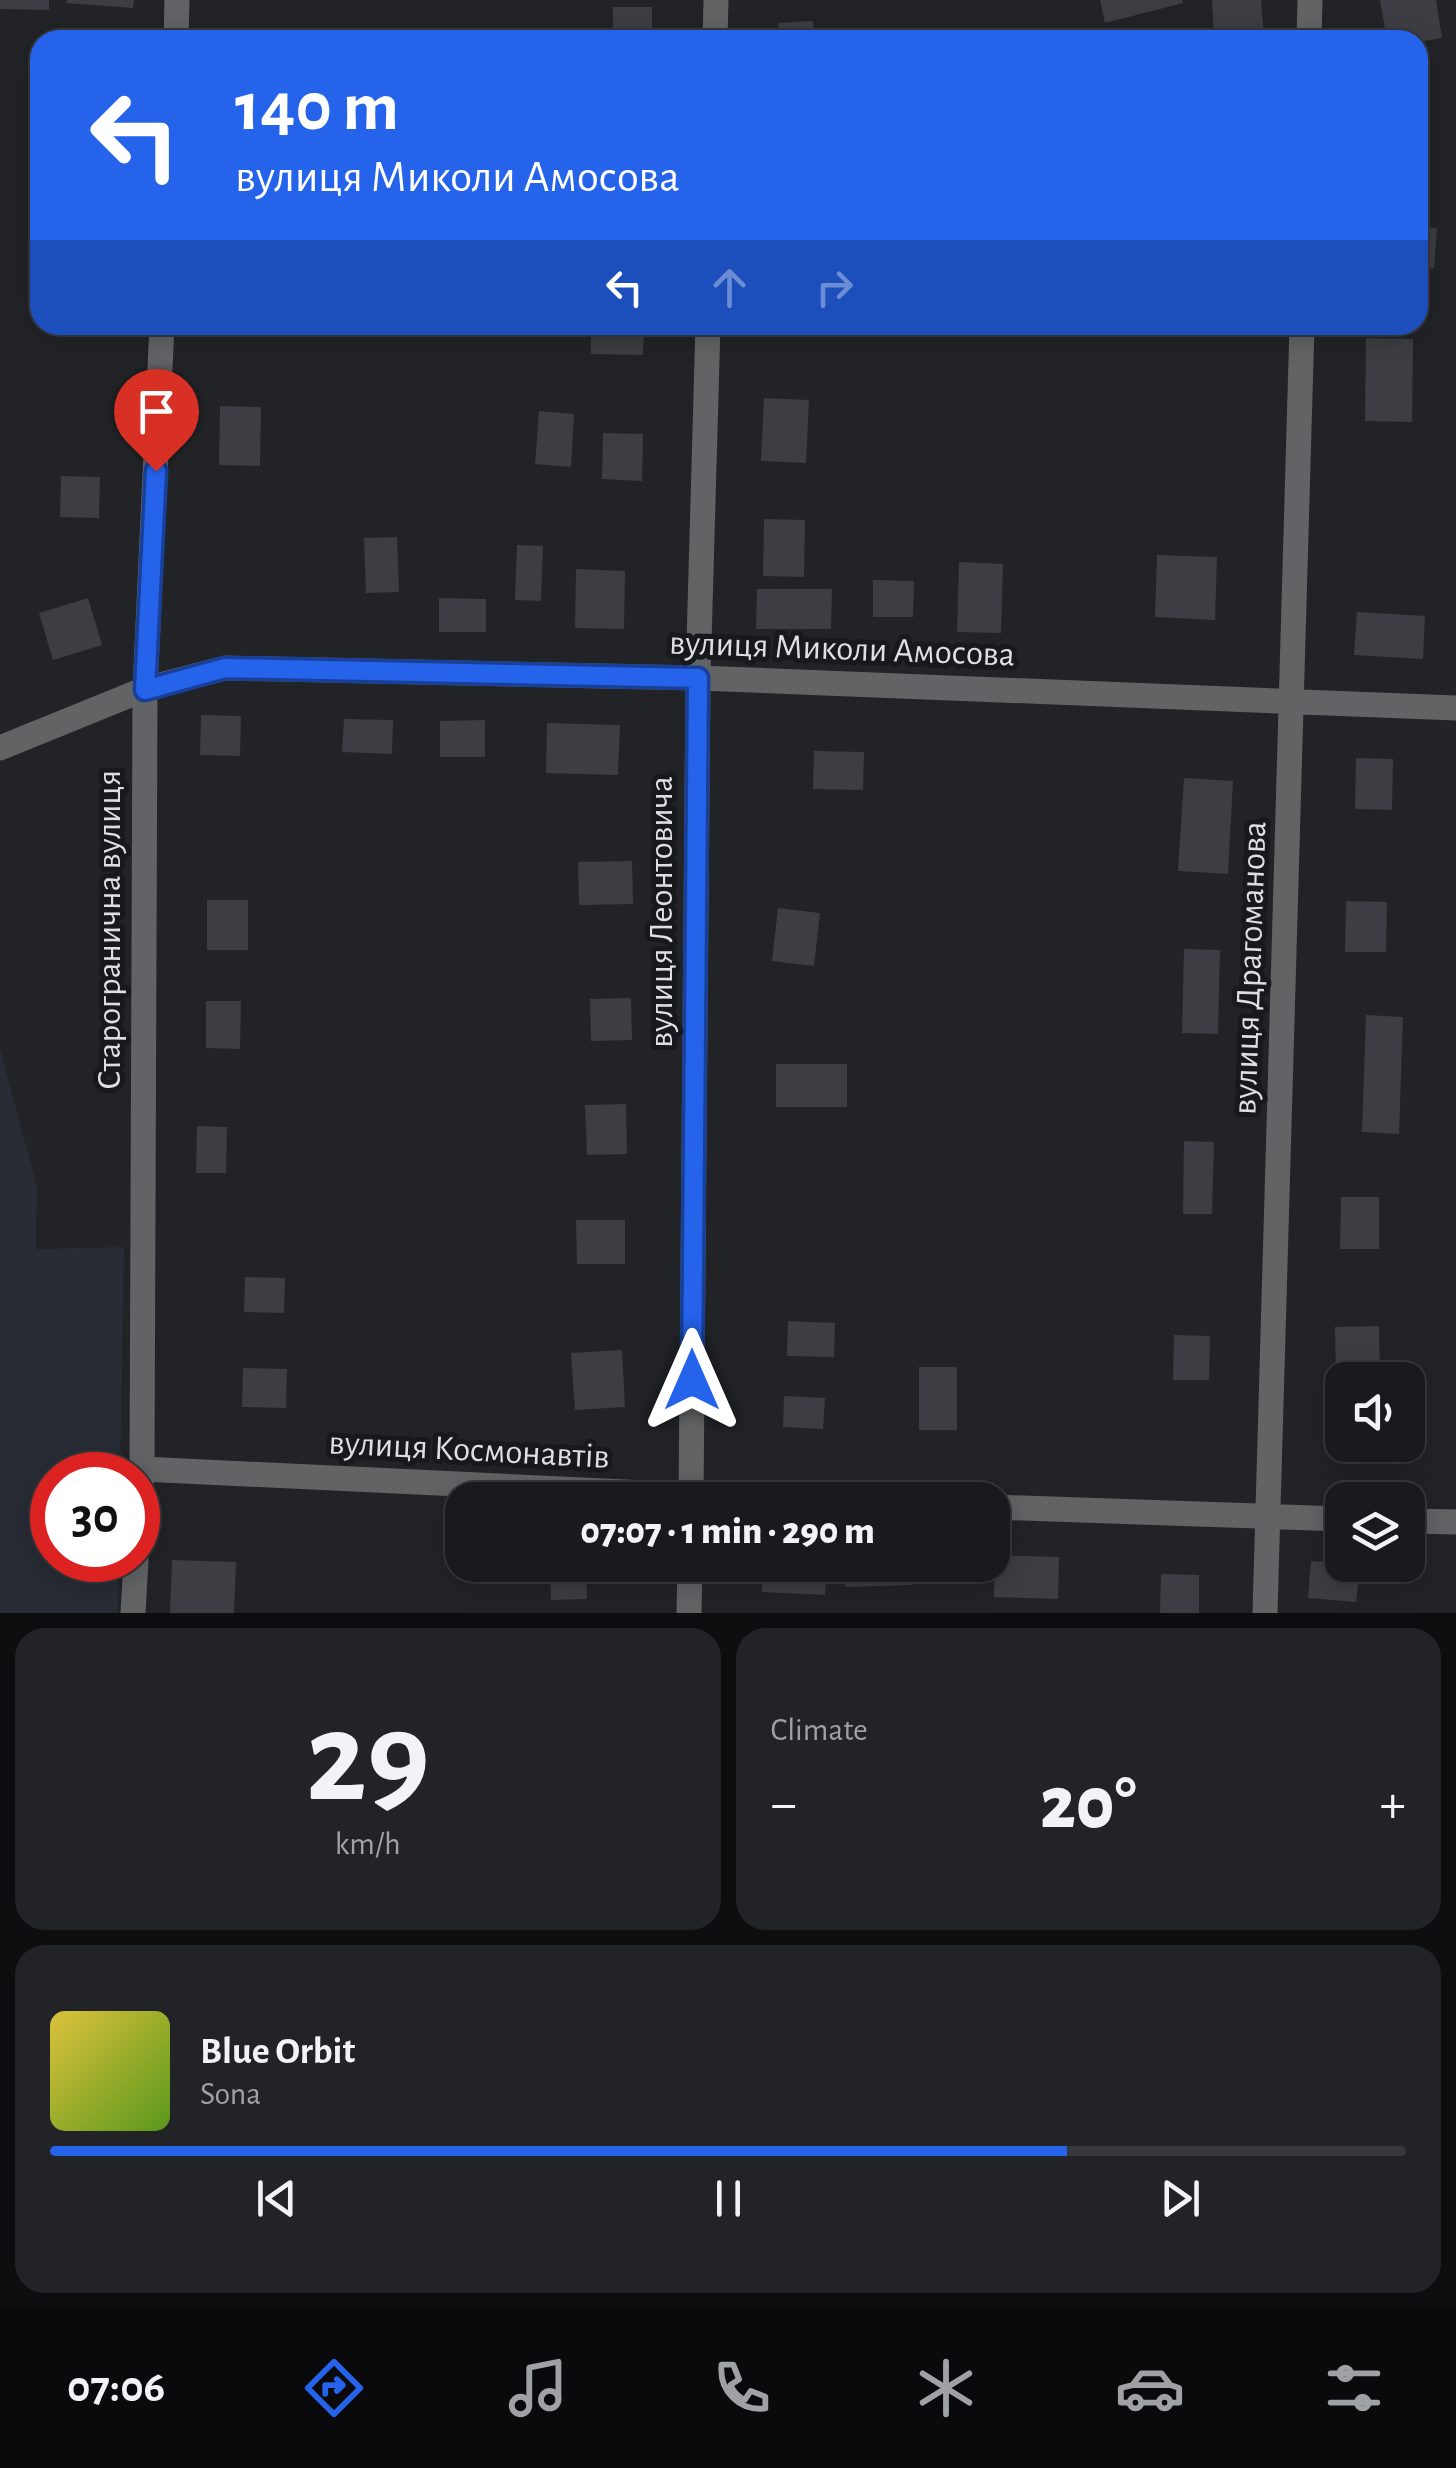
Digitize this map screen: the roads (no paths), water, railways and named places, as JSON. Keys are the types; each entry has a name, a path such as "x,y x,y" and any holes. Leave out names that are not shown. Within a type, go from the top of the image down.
{"street":[{"path":"176,30 178,0"},
{"path":"715,30 716,0"},
{"path":"1309,30 1310,0"},
{"name":"Старогранична вулиця","path":"142,1452 145,690 162,335"},
{"name":"вулиця Леонтовича","path":"692,1482 698,678 708,335"},
{"name":"вулиця Драгоманова","path":"1265,1613 1302,335"},
{"name":"вулиця Миколи Амосова","path":"0,748 145,690 225,668 698,678 1456,708"},
{"name":"вулиця Космонавтів","path":"160,1470 445,1485"},
{"path":"1010,1508 1325,1518"},
{"path":"1425,1521 1456,1522"},
{"path":"133,1613 135,1582"},
{"path":"690,1582 690,1613"}]}
